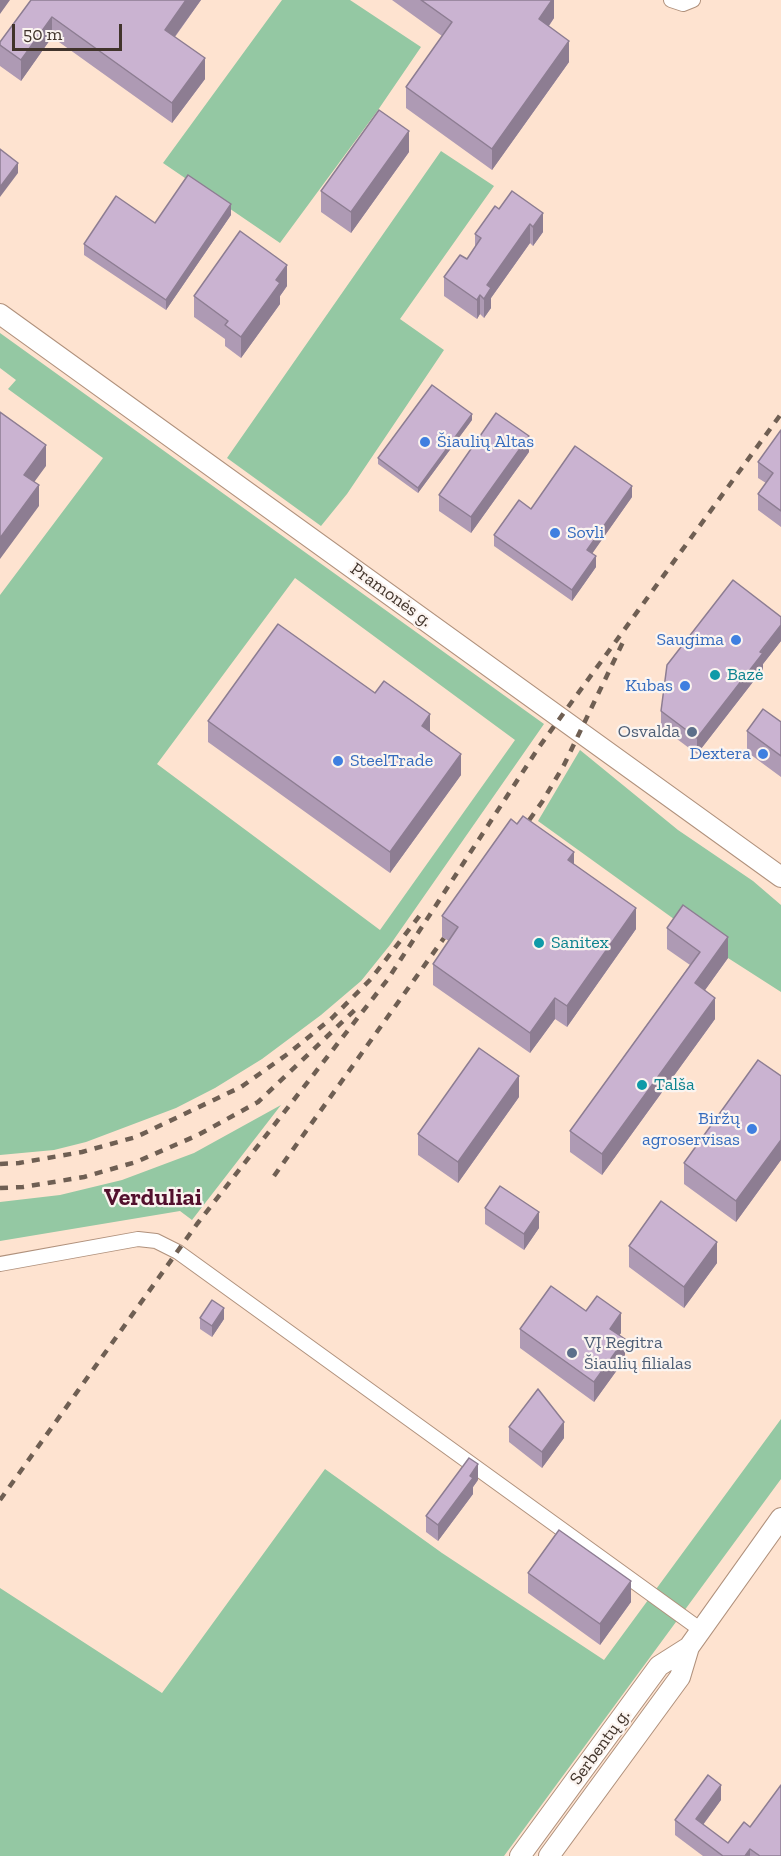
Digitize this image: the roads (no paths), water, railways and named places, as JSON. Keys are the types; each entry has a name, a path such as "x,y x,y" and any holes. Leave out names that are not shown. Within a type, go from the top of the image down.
{"main road":[{"name":"Pramonės g.","path":"0,314 781,877"},
{"name":"Serbentų g.","path":"549,1856 680,1677 689,1647 781,1518"},
{"name":"Serbentų g.","path":"520,1856 659,1666 689,1647"}],"street":[{"path":"671,0 683,4 693,0"},
{"path":"0,1263 138,1239 156,1240 178,1252 701,1630"}],"railway":[{"path":"0,1500 197,1224 388,979 539,747 781,414"},
{"path":"520,833 564,765 624,640"},
{"path":"0,1164 82,1152 136,1137 241,1087 289,1053 332,1018 371,979 424,910"},
{"path":"274,1176 444,938"},
{"path":"0,1188 23,1187 84,1177 136,1162 198,1135 258,1102 357,1008"}],"place":[{"name":"Šiaulių Altas","path":"425,442"},
{"name":"Sovli","path":"555,533"},
{"name":"Saugima","path":"736,640"},
{"name":"Bazė","path":"715,675"},
{"name":"Kubas","path":"685,686"},
{"name":"Osvalda","path":"692,732"},
{"name":"Dextera","path":"763,754"},
{"name":"SteelTrade","path":"338,761"},
{"name":"Sanitex","path":"539,943"},
{"name":"Talša","path":"642,1085"},
{"name":"Biržų agroservisas","path":"752,1129"},
{"name":"VĮ Regitra Šiaulių filialas","path":"572,1353"}],"district":[{"name":"Verduliai","path":"153,1198"}]}
